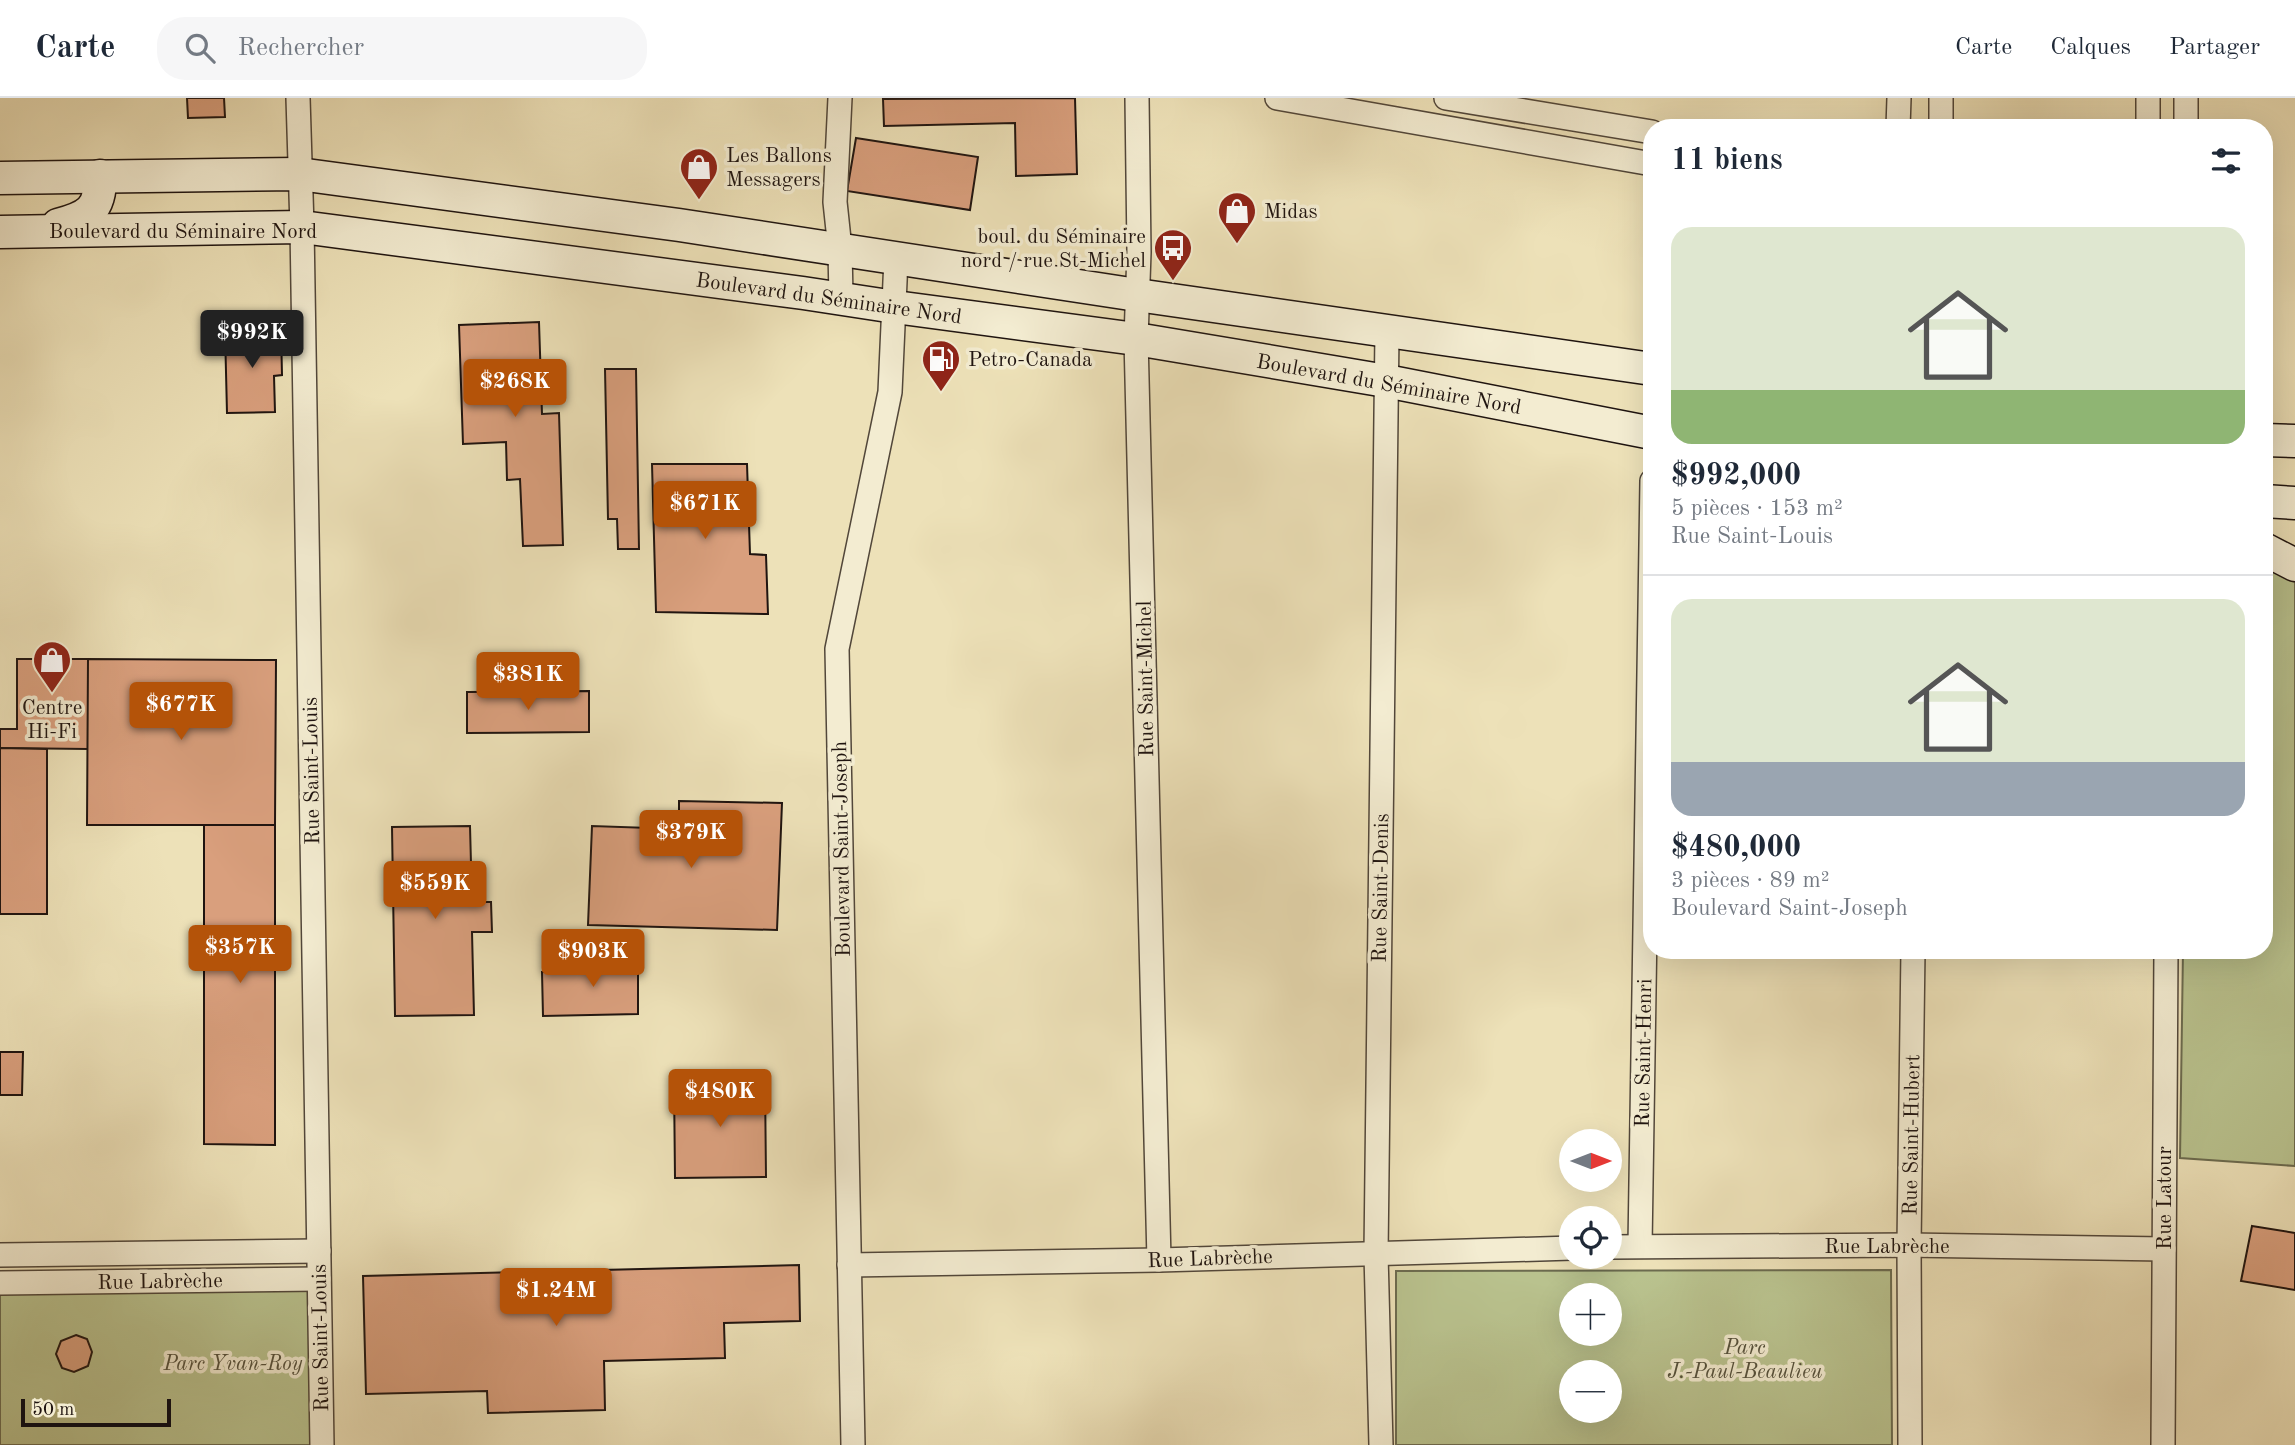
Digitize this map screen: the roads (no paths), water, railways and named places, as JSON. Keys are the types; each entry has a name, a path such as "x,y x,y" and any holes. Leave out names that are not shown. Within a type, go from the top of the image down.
{"main road":[{"path":"0,178 299,174 840,249 1643,368"},
{"path":"33,231 80,219 96,206 101,190 100,176"},
{"name":"Boulevard du Séminaire Nord","path":"0,232 302,227 1136,339 1386,381 1643,431"},
{"path":"2273,440 2295,441"},
{"path":"2273,502 2295,503"},
{"path":"2273,554 2295,565"}],"street":[{"name":"Rue Saint-Louis","path":"298,98 322,1445"},
{"path":"840,98 835,202 841,298"},
{"name":"Rue Saint-Michel","path":"1137,98 1136,339 1159,1260"},
{"path":"1277,98 1643,163"},
{"path":"1446,98 1643,130"},
{"path":"1898,119 1899,98"},
{"path":"1941,98 1941,119"},
{"path":"2148,98 2148,119"},
{"path":"2186,98 2186,119"},
{"path":"1509,141 1515,109"},
{"name":"Boulevard Saint-Joseph","path":"853,1445 837,649 890,392 896,259"},
{"name":"Rue Saint-Denis","path":"1381,1445 1376,1254 1387,332"},
{"name":"Rue Saint-Henri","path":"1640,1247 1645,959"},
{"name":"Rue Saint-Hubert","path":"1909,1445 1913,959"},
{"name":"Rue Latour","path":"2163,1445 2166,959"},
{"name":"Rue Labrèche","path":"1622,1247 1909,1245 2164,1249"},
{"name":"Rue Labrèche","path":"849,1265 1159,1260 1559,1248"},
{"name":"Rue Labrèche","path":"0,1255 319,1251"},
{"name":"Rue Labrèche","path":"0,1283 319,1279"}],"place":[{"name":"Les Ballons Messagers","path":"699,201"},
{"name":"Midas","path":"1237,245"},
{"name":"boul. du Séminaire nord / rue St-Michel","path":"1173,282"},
{"name":"Petro-Canada","path":"941,393"},
{"name":"Centre Hi-Fi","path":"52,694"}],"park label":[{"name":"Parc J.-Paul-Beaulieu","path":"1745,1359"},
{"name":"Parc Yvan-Roy","path":"233,1363"}]}
